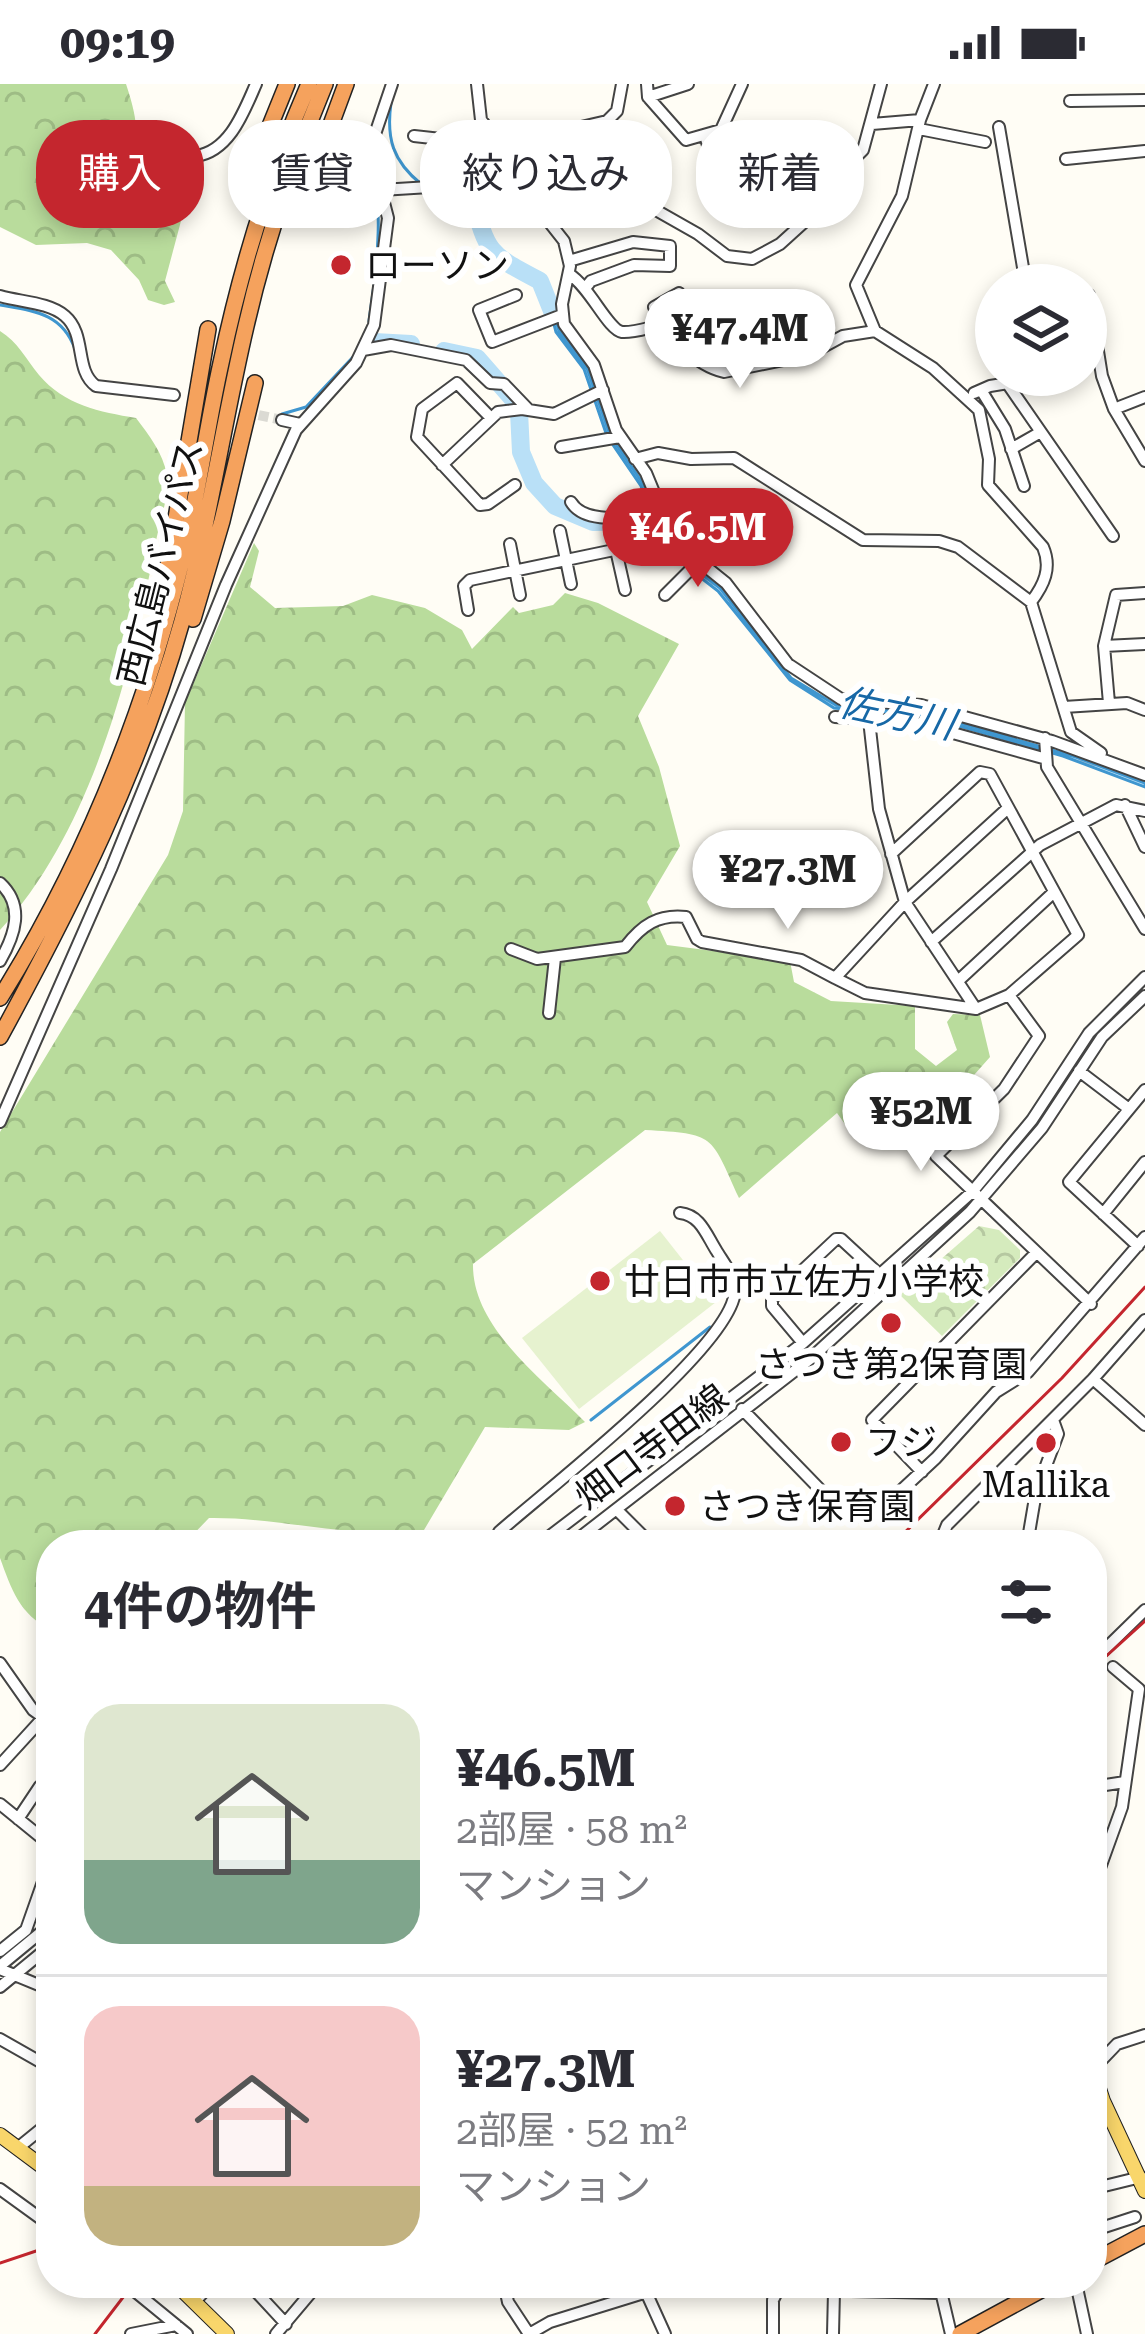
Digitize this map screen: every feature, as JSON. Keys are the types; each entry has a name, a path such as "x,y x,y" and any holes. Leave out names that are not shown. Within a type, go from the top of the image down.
{"highway":[{"path":"271,120 278,84"},
{"path":"272,120 287,84"},
{"name":"西広島バイパス","path":"0,998 104,801 149,675 185,548 238,291 272,180 309,84"},
{"name":"西広島バイパス","path":"2,1034 77,891 155,708 183,619 268,243 325,84"},
{"path":"333,120 346,84"},
{"path":"149,675 208,329"},
{"path":"122,794 182,653 222,521 255,383"},
{"path":"1107,2254 1145,2234"},
{"path":"960,2334 1026,2298"}],"main road":[{"path":"1107,2102 1143,2181"},
{"path":"0,2135 36,2160"},
{"path":"192,2298 227,2334"}],"street":[{"path":"204,152 234,130 256,84"},
{"path":"380,120 392,84"},
{"path":"477,84 482,120"},
{"path":"609,120 617,111 622,84"},
{"path":"688,84 648,90 686,140 696,137"},
{"path":"726,120 742,84"},
{"path":"672,219 727,256 752,259 780,244 812,215 822,191 863,149 880,84"},
{"path":"934,84 902,196 856,285 875,331 933,368 979,410 989,459 988,485 1048,557 1045,583 1031,602"},
{"path":"1070,101 1145,100"},
{"path":"872,124 919,125 985,142"},
{"path":"999,128 1022,264"},
{"path":"415,136 420,137"},
{"path":"1066,159 1144,149"},
{"path":"0,1122 111,869 226,585 300,424 355,365 367,340 386,228"},
{"path":"555,228 564,241 569,267 557,316 594,365 598,392 615,438 650,480 656,515 672,545 726,584 757,634 788,664 828,693 880,712 1141,772"},
{"path":"569,267 633,242 670,246 670,266 634,265 590,281 586,287"},
{"path":"569,267 611,328 620,332 662,326"},
{"path":"679,292 654,307 662,326 672,341 711,369 724,372 808,355 843,337 875,331"},
{"path":"508,295 479,310 492,342 557,316"},
{"path":"0,296 64,315 76,332 88,380 96,386 174,395"},
{"path":"367,340 470,362 521,409"},
{"path":"491,418 457,383 422,409 417,437 479,505 515,485"},
{"path":"1107,387 1114,409 1145,461"},
{"path":"442,465 491,418 521,409 554,414 598,392"},
{"path":"970,402 975,392"},
{"path":"985,396 1005,429 1024,486"},
{"path":"1015,396 1113,536"},
{"path":"1114,409 1145,397"},
{"path":"282,420 300,424"},
{"path":"1011,449 1039,433"},
{"path":"564,449 615,438"},
{"path":"635,459 658,453 691,459 734,458 863,540 952,543 1031,602 1077,740 1141,772"},
{"path":"580,507 656,515"},
{"path":"560,531 571,584"},
{"path":"509,544 520,595"},
{"path":"468,610 466,582 640,545 672,545"},
{"path":"616,550 625,590"},
{"path":"670,595 695,566"},
{"path":"1109,703 1104,646 1116,595 1145,592"},
{"path":"1104,646 1145,644"},
{"path":"835,717 914,703 1044,751 1080,824 1145,929"},
{"path":"1064,707 1109,703 1145,710"},
{"path":"880,712 879,809 905,902 976,1009"},
{"path":"511,950 537,959 625,946 641,926 686,917 702,942 801,960 865,993 976,1009 1009,995 1078,935 990,774 980,772 891,854"},
{"path":"931,942 1032,850 1116,805 1145,811"},
{"path":"1124,805 1145,847"},
{"path":"835,978 905,902 1008,808"},
{"path":"0,883 13,897 16,911 15,927 0,961"},
{"path":"958,981 1054,892"},
{"path":"549,1013 555,958"},
{"name":"畑口寺田線","path":"591,1530 811,1359 976,1196 1089,1034 1145,977"},
{"path":"1009,995 1039,1036 1004,1089 936,1156 1090,1304"},
{"path":"558,1530 733,1400 976,1196 1031,1143 1112,1026 1145,996"},
{"path":"1079,1071 1129,1108"},
{"path":"733,1400 847,1515 872,1516 922,1472 996,1392 1028,1372 1141,1242 1069,1182 1145,1090"},
{"path":"1102,1214 1145,1162"},
{"path":"501,1530 661,1392 698,1353 730,1306 735,1287 730,1274 697,1220 680,1213"},
{"path":"803,1343 772,1306 772,1299 836,1239 842,1239 880,1275"},
{"path":"922,1472 872,1420 1036,1253"},
{"path":"944,1530 1145,1320"},
{"path":"1094,1378 1145,1425"},
{"path":"1030,1530 1036,1492 1058,1434 1053,1420"},
{"path":"618,1510 637,1530"},
{"path":"1107,1647 1145,1610"},
{"path":"0,1664 36,1708"},
{"path":"1107,1850 1117,1824 1142,1686 1113,1667"},
{"path":"0,1766 36,1732"},
{"path":"1107,1785 1125,1782"},
{"path":"18,1819 36,1792"},
{"path":"0,1804 36,1833"},
{"path":"0,1952 26,1930 36,1902"},
{"path":"0,1968 36,1937"},
{"path":"0,1987 36,1957"},
{"path":"0,1968 36,1982"},
{"path":"1107,2054 1117,2044 1145,2035"},
{"path":"0,2039 36,2059"},
{"path":"19,2146 36,2133"},
{"path":"1107,2187 1143,2181"},
{"path":"0,2189 36,2215"},
{"path":"1107,2226 1135,2217"},
{"path":"143,2298 187,2334"},
{"path":"262,2298 286,2324"},
{"path":"276,2334 307,2298"},
{"path":"507,2298 529,2334 550,2322 629,2298"},
{"path":"648,2298 664,2334"},
{"path":"772,2334 774,2298"},
{"path":"833,2334 834,2298"},
{"path":"944,2298 951,2334"},
{"path":"1080,2298 1088,2334"},
{"path":"131,2334 176,2325"}],"green space":[{"path":"0,84 126,84 135,120 36,120 36,228 179,228 165,281 175,302 164,305 148,300 139,280 111,250 87,243 36,245 0,227"},
{"path":"0,331 60,394 96,410 136,418 159,452 167,483 133,647 102,750 59,847 0,930"},
{"path":"254,543 259,551 250,587 275,608 343,606 372,595 425,608 462,630 472,649 513,607 519,613 553,605 565,593 598,603 679,644 638,716 659,767 680,846 647,902 667,945 790,961 794,982 831,1001 915,1006 915,1049 936,1066 957,1050 947,1022 953,1014 980,1015 990,1057 943,1110 940,1125 922,1139 910,1142 890,1118 862,1131 847,1127 837,1113 739,1198 708,1141 686,1133 645,1130 473,1264 484,1310 497,1331 585,1422 569,1430 485,1427 424,1530 344,1530 209,1518 197,1530 36,1530 36,1620 24,1609 0,1558 0,1132 168,855 183,811 185,703"},
{"path":"979,1226 999,1230 1020,1250 1020,1258 942,1336 900,1295"},
{"path":"660,1231 716,1302 579,1409 522,1338"}],"water":[{"path":"550,296 559,331 587,368 610,435 644,485 664,540 720,588 791,678 836,705 929,714 1076,757 1145,783 1145,787 1063,756 928,717 834,708 790,680 718,591 674,557 661,541 641,486 607,436 584,369 556,332"}],"waterway":[{"name":"佐方川","path":"391,103 394,148 420,183"},
{"path":"377,264 378,228"},
{"name":"佐方川","path":"481,228 500,258 540,281 552,311"},
{"path":"369,321 374,285"},
{"path":"0,305 55,321 75,349"},
{"path":"374,342 411,344"},
{"path":"444,351 477,358 512,398 519,412 521,452 534,483 555,506 593,522 654,521"},
{"path":"282,414 306,407 353,357"},
{"path":"591,1420 710,1327"}],"tunnel":[{"path":"244,412 282,420"}],"tram line":[{"path":"1107,1655 1145,1621"},
{"path":"95,2334 123,2298"}],"railway":[{"path":"907,1530 1062,1378 1145,1287"},
{"path":"0,2263 36,2251"}],"place":[{"name":"ローソン","path":"341,265"},
{"name":"廿日市市立佐方小学校","path":"600,1281"},
{"name":"さつき第2保育園","path":"891,1323"},
{"name":"フジ","path":"841,1442"},
{"name":"Mallika","path":"1046,1443"},
{"name":"さつき保育園","path":"675,1506"}]}
